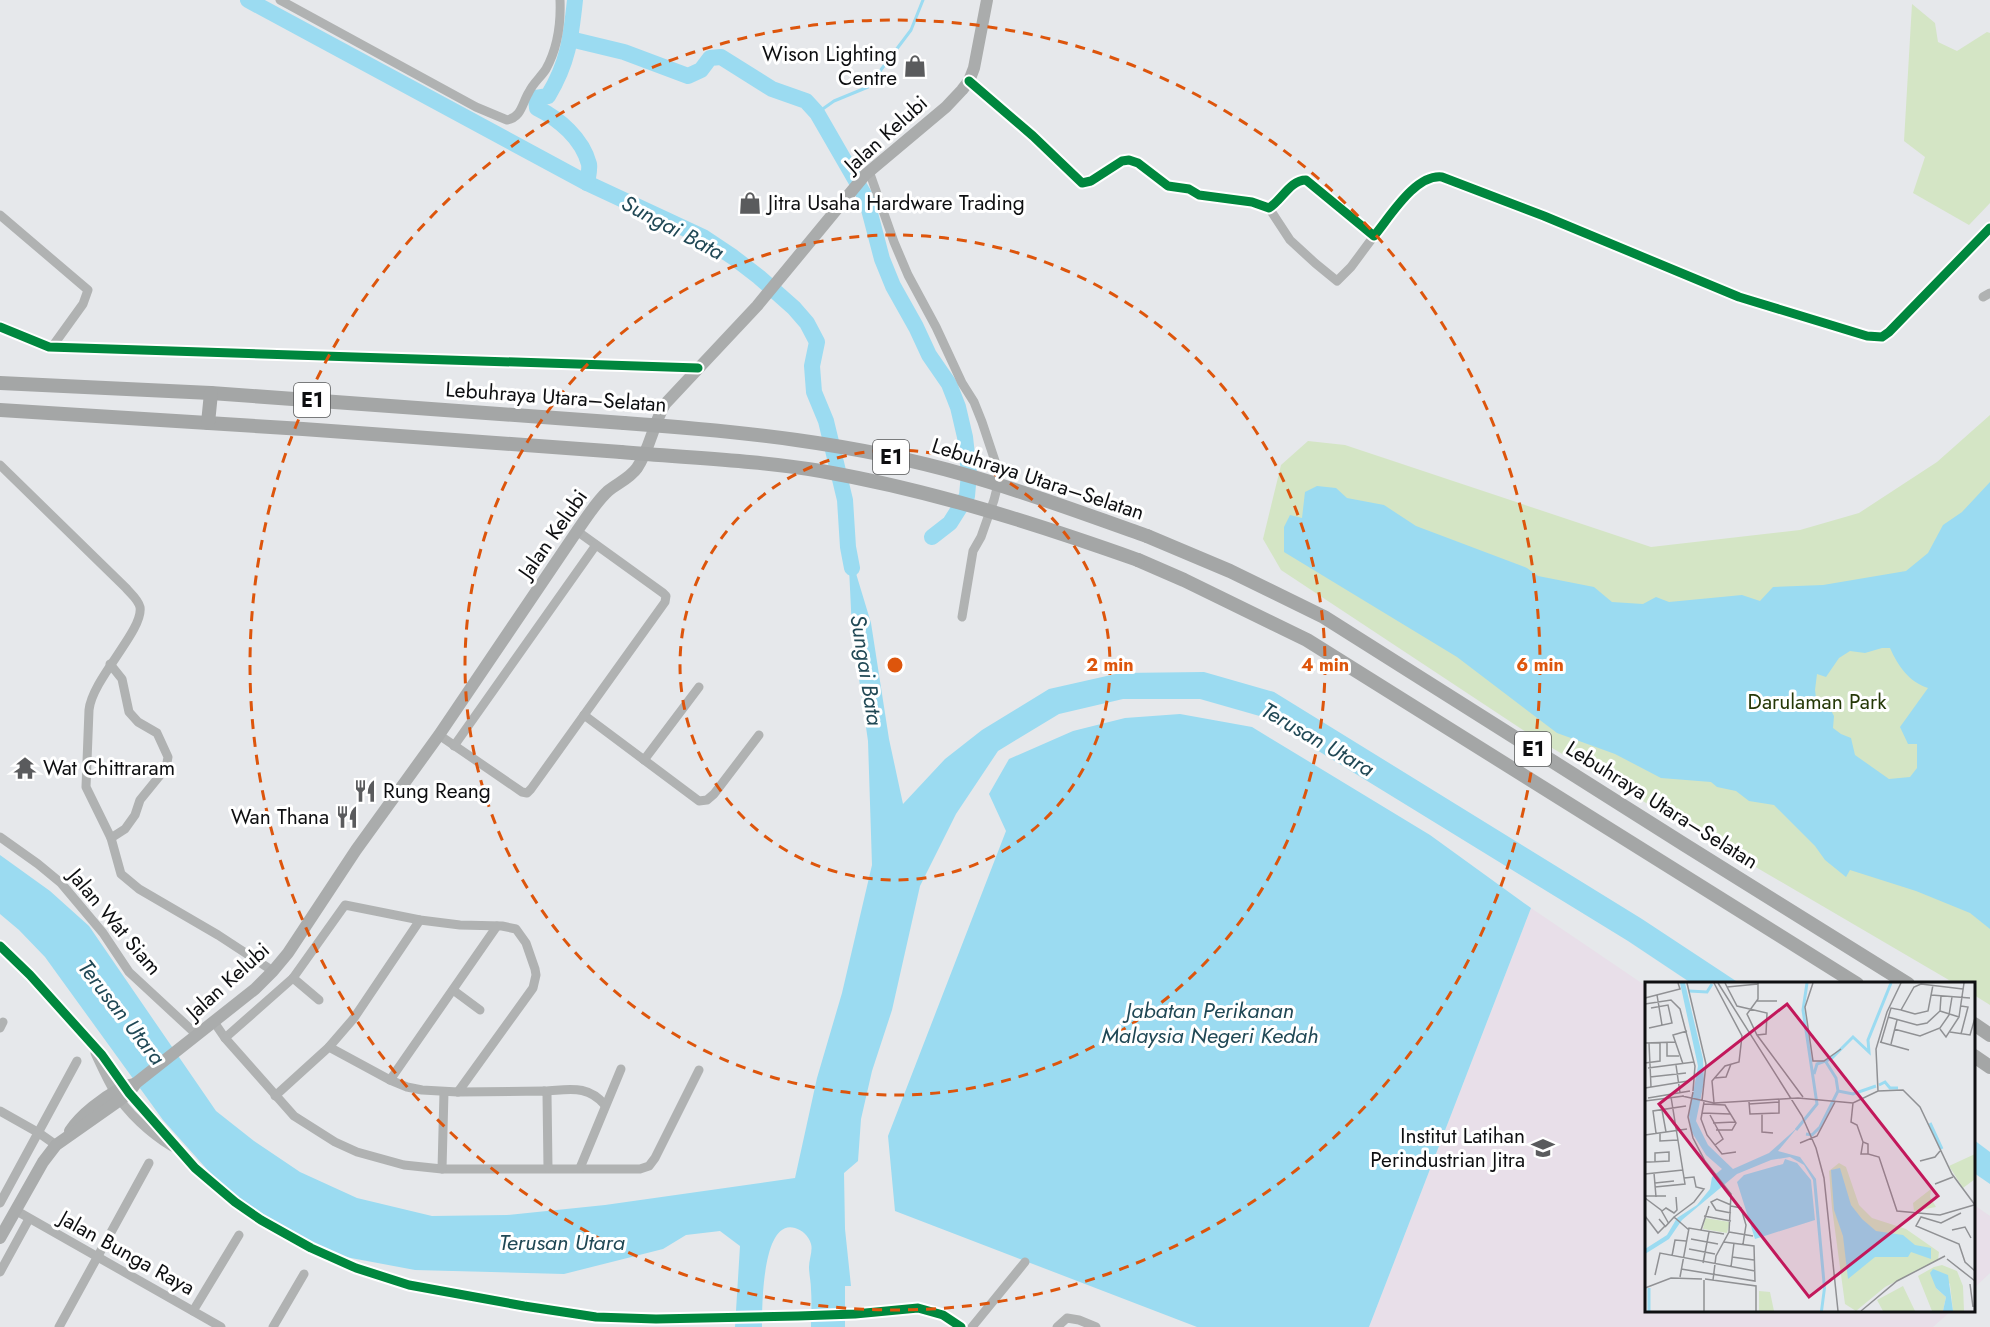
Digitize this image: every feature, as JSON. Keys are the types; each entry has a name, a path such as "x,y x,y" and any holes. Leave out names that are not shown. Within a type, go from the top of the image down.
{"highway":[{"name":"Lebuhraya Utara–Selatan","path":"0,383 211,393 745,434 890,456 1008,487 1147,536 1230,571 1324,616 1905,982"},
{"path":"208,423 211,393"},
{"name":"E1","path":"0,410 726,459 792,467 882,483 969,504 1138,560 1307,640 1854,982"},
{"path":"1975,1025 1990,1035"},
{"path":"1975,1057 1990,1067"}],"main road":[{"name":"Jalan Kelubi","path":"61,1141 80,1130 126,1090 255,989 288,953 356,850 439,735 577,531 602,498 635,470 644,455 658,415 674,393 757,306 867,173 946,107 969,81 974,68 987,0"},
{"path":"0,1238 43,1162 61,1141"}],"street":[{"path":"280,0 476,106 507,120 520,112 528,92 546,69 555,50 561,22 560,0"},
{"path":"969,81 1033,136 1082,183 1091,181 1122,161 1129,160 1168,186 1189,189 1199,195 1252,202 1269,208 1290,240 1337,281 1417,185 1430,177 1442,177 1545,216 1739,297 1859,335 1882,337 1905,317 1990,228"},
{"path":"867,173 894,242 962,383 974,402 999,473 994,500 981,537 973,551 962,617"},
{"path":"1269,208 1277,203 1296,182 1306,180 1374,236"},
{"path":"0,215 88,290 83,304 52,347"},
{"path":"0,327 52,347 698,368"},
{"path":"1,469 138,602 139,616 90,702 86,780 90,796 111,838 119,867 125,879 273,971"},
{"path":"439,735 522,792 527,793 665,602 666,596 577,531"},
{"path":"454,746 596,545"},
{"path":"110,664 122,679 129,712 138,722 157,733 168,757 166,768 140,800 135,815 125,829 111,838"},
{"path":"644,760 699,687"},
{"path":"584,715 699,801 707,800 714,794 759,735"},
{"name":"Jalan Wat Siam","path":"0,837 61,883 103,933 129,972 192,1039"},
{"path":"225,1038 293,978 345,905 420,920 460,925 511,927 519,932 529,951 536,981 528,996 458,1092"},
{"path":"275,1096 329,1047 354,1018 420,920"},
{"path":"390,1080 497,926"},
{"path":"0,946 30,975 93,1046 126,1090 167,1135 177,1150 221,1191 261,1220 311,1248 356,1268 409,1285 596,1317 656,1320 725,1316 855,1314 918,1308 943,1315 961,1327"},
{"path":"288,953 303,964"},
{"path":"293,978 319,1000"},
{"path":"453,990 480,1010"},
{"path":"214,1022 275,1096 303,1122 335,1142 357,1152 404,1165 442,1169 640,1169 649,1166 699,1070"},
{"path":"329,1047 390,1080 415,1089 444,1092 583,1089 592,1093 605,1105"},
{"path":"0,1203 77,1061"},
{"path":"580,1168 621,1069"},
{"path":"544,1091 547,1094 548,1168"},
{"path":"442,1169 444,1092"},
{"path":"0,1111 39,1133 61,1141"},
{"path":"59,1327 149,1163"},
{"name":"Jalan Bunga Raya","path":"15,1210 221,1327"},
{"path":"0,1272 29,1219"},
{"path":"193,1311 239,1235"},
{"path":"972,1327 1025,1262"},
{"path":"273,1327 304,1274"},
{"path":"1057,1327 1066,1318 1079,1320 1096,1327"}],"shaded area":[{"name":"Institut Latihan Perindustrian Jitra","path":"1531,908 1645,985 1645,1312 1950,1312 1933,1327 1369,1327"},
{"path":"1975,1206 1990,1216 1990,1273 1975,1287"}],"green space":[{"path":"1912,4 1935,23 1938,42 1957,51 1987,32 1990,33 1990,203 1969,225 1913,193 1925,157 1904,141"},
{"name":"Darulaman Park","path":"1990,415 1990,1005 1975,996 1975,982 1952,982 1535,738 1281,570 1263,539 1281,465 1308,441 1345,445 1651,547 1800,530 1859,513 1937,462"}],"water":[{"name":"Darulaman Park","path":"1990,482 1990,929 1970,913 1916,891 1850,870 1846,877 1825,860 1815,846 1774,805 1749,801 1736,791 1717,787 1711,782 1661,778 1615,754 1557,733 1457,657 1284,552 1284,527 1290,515 1302,518 1305,492 1317,486 1336,488 1347,498 1384,505 1416,526 1527,568 1538,576 1594,587 1612,602 1643,604 1656,597 1669,602 1742,595 1760,601 1773,587 1823,585 1906,571 1928,553 1943,525 1962,512","holes":["1890,648 1905,672 1915,682 1928,688 1900,727 1908,744 1917,744 1917,768 1910,777 1889,779 1855,755 1851,738 1833,728 1834,716 1828,705 1817,705 1815,690 1817,674 1826,677 1839,658 1850,651 1865,653"]},
{"name":"Terusan Utara","path":"848,547 871,623 889,739 903,804 945,759 982,730 1049,689 1120,673 1204,672 1274,692 1642,919 1737,982 1690,982 1628,941 1263,717 1200,699 1123,699 1059,714 998,751 956,814 920,886 892,1010 872,1071 861,1119 858,1161 844,1173 845,1229 851,1286 845,1286 845,1327 811,1327 809,1267 811,1246 807,1236 795,1228 784,1229 776,1236 770,1250 764,1284 762,1327 735,1327 740,1246 720,1231 686,1235 663,1249 564,1274 415,1270 335,1255 270,1220 221,1185 163,1120 45,957 0,914 0,855 50,891 89,926 216,1111 254,1141 300,1172 357,1198 432,1216 507,1215 605,1205 795,1178 817,1078 842,993 872,865 868,741 852,630"},
{"name":"Jabatan Perikanan Malaysia Negeri Kedah","path":"1180,714 1252,727 1430,835 1531,908 1369,1327 1197,1327 895,1211 888,1136 1006,831 989,794 1009,759 1073,731 1125,718"},
{"path":"1975,1141 1990,1152 1990,1184 1975,1174"}],"waterway":[{"name":"Sungai Bata","path":"248,0 587,183 703,237 759,277 794,308 807,323 817,342 812,366 814,392 826,421 845,500 848,547 852,568"},
{"path":"575,0 570,38 560,72 548,96 536,98 537,108 569,130 581,146 589,164 587,183"},
{"path":"817,113 834,101 868,87 911,30 923,0"},
{"path":"570,39 624,52 688,76 701,70 710,58 721,57 772,89 806,101 817,113 866,198 882,259 893,286 929,355 949,384 958,407 965,437 969,473 967,496 950,523 932,537"}],"cycle path":[{"path":"969,81 1033,136 1082,183 1091,181 1122,161 1129,160 1138,163 1168,186 1189,189 1199,195 1252,202 1269,208 1295,183 1306,180 1374,236 1413,189 1422,182 1442,177 1544,216 1739,297 1867,336 1882,337 1889,332 1990,228"},
{"path":"0,327 49,347 698,368"},
{"path":"0,946 30,975 102,1055 129,1093 195,1168 235,1202 261,1220 311,1248 356,1268 409,1285 596,1317 656,1319 798,1316 918,1308 943,1315 961,1327"}],"place":[{"name":"Wison Lighting Centre","path":"915,66"},
{"name":"Jitra Usaha Hardware Trading","path":"750,203"},
{"name":"Wat Chittraram","path":"25,768"},
{"name":"Rung Reang","path":"365,791"},
{"name":"Wan Thana","path":"347,817"},
{"name":"Institut Latihan Perindustrian Jitra","path":"1543,1148"}]}
